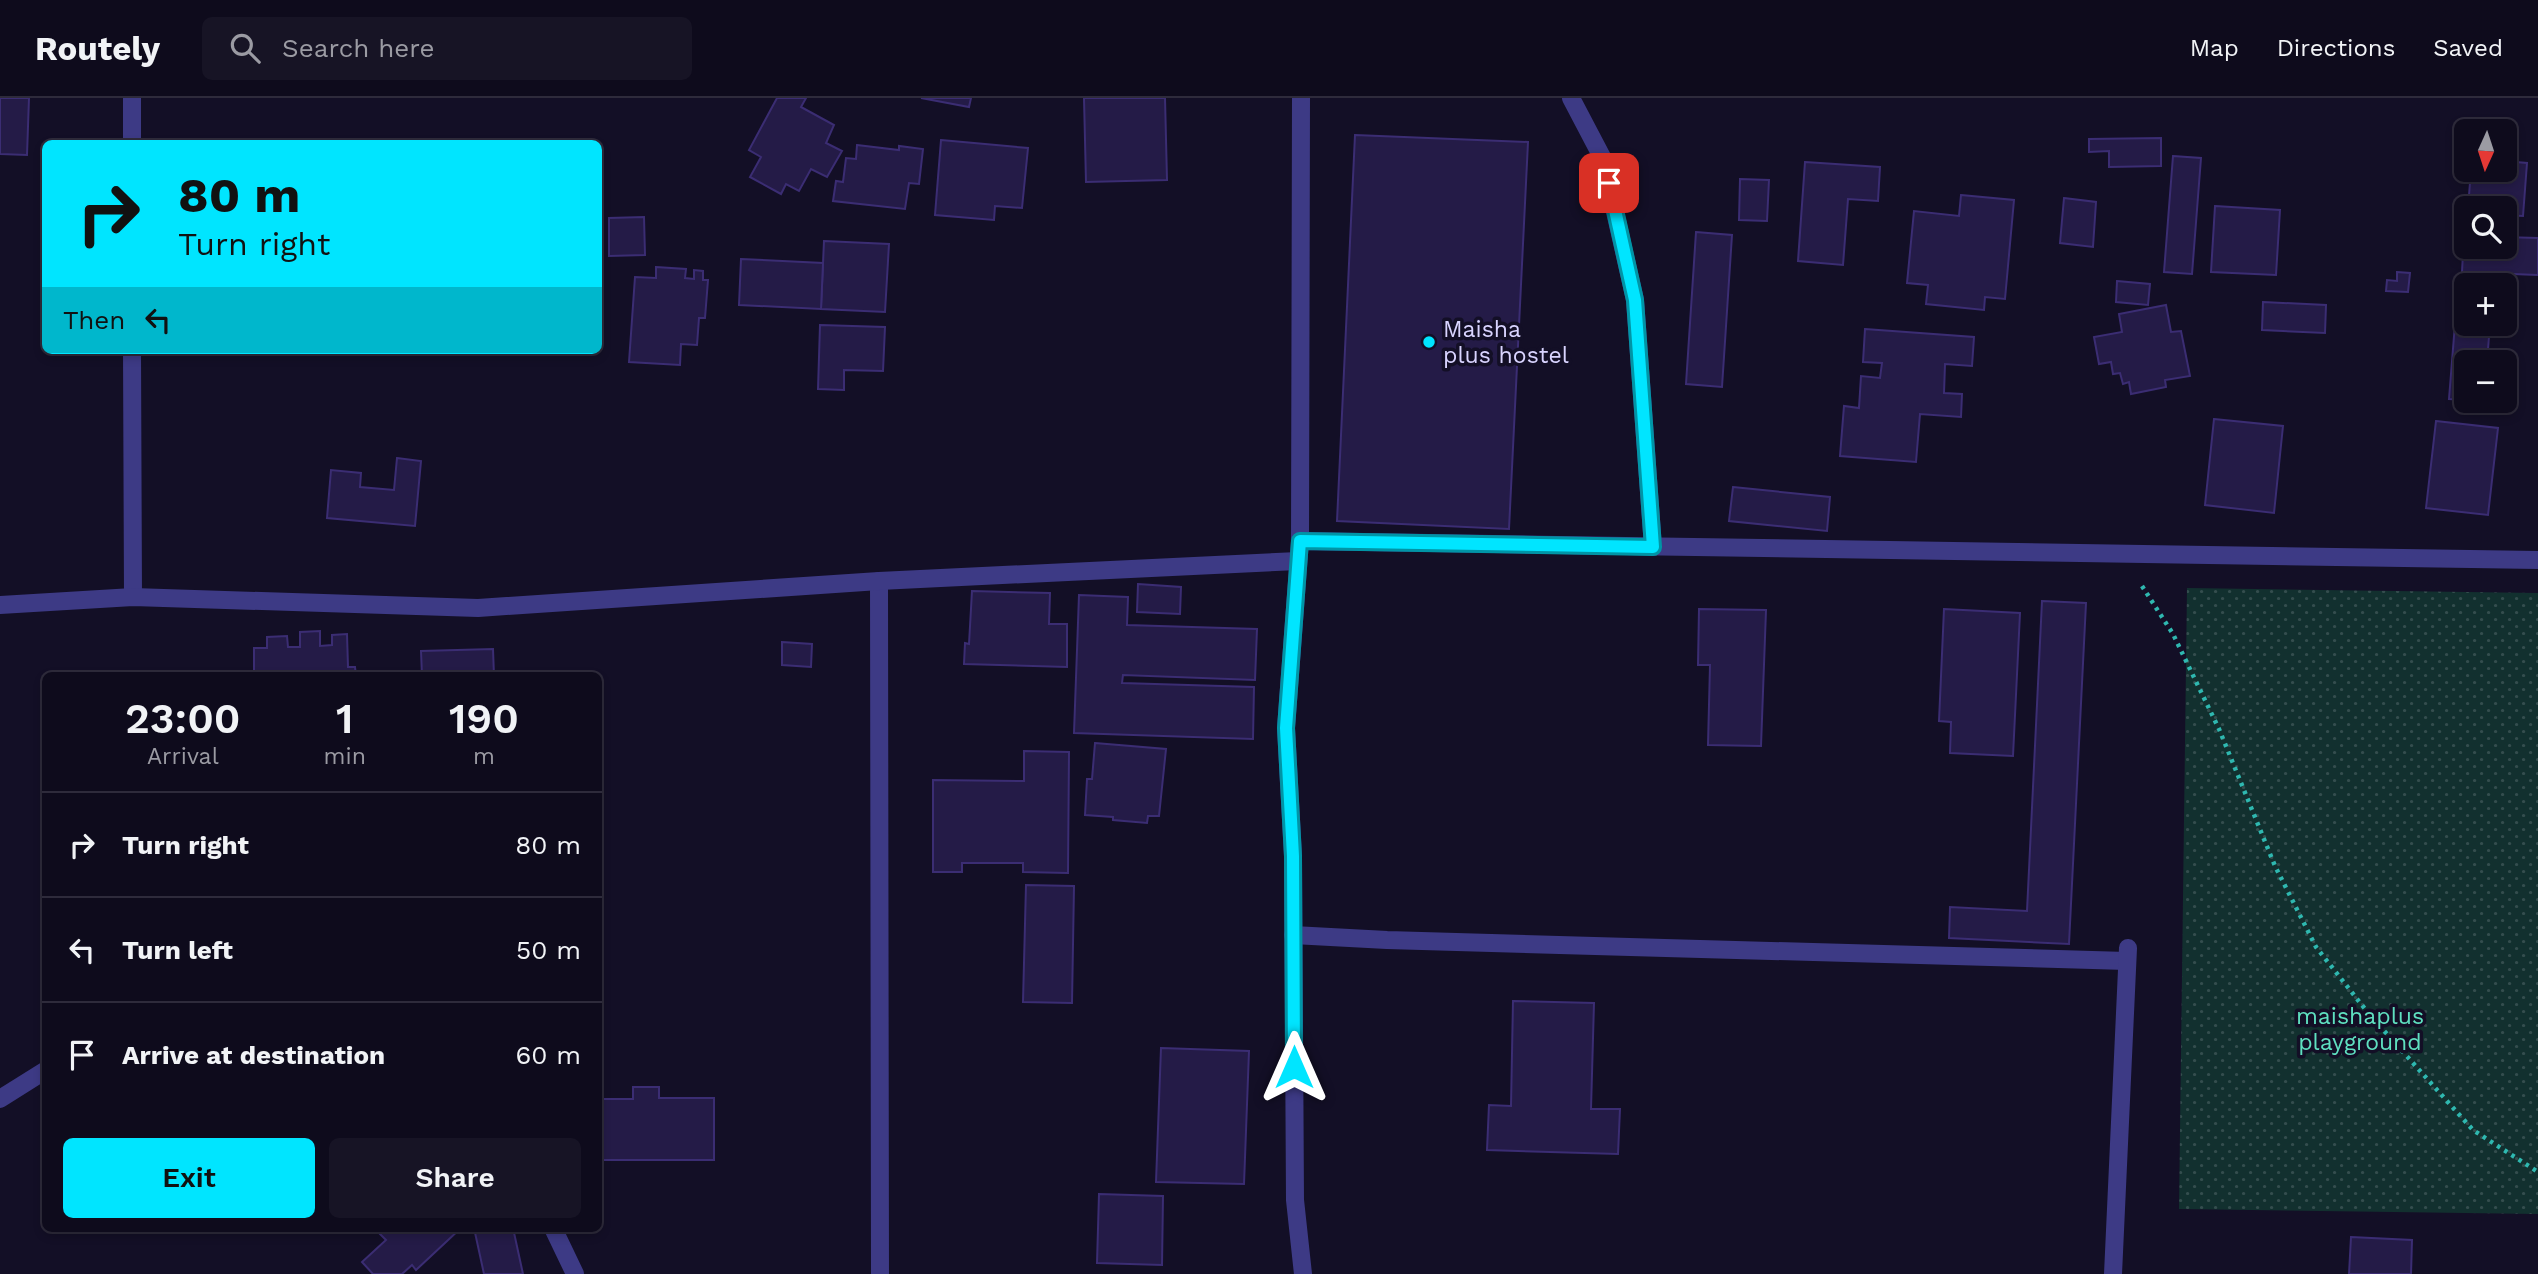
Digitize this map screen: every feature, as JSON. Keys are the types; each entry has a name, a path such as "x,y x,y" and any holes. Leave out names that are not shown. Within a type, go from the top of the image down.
{"street":[{"path":"132,98 132,140"},
{"path":"1301,98 1300,541 1286,728 1293,856 1295,1200 1303,1274"},
{"path":"1571,98 1604,159 1635,300 1653,547"},
{"path":"132,354 133,597"},
{"path":"1300,541 2538,560"},
{"path":"0,604 133,597 478,608 879,581 1298,561"},
{"path":"879,581 880,1274"},
{"path":"1293,934 1401,941 2127,955 2113,1274"},
{"path":"0,1099 42,1073"},
{"path":"555,1232 575,1274"}],"path":[{"path":"2121,554 2174,634 2219,729 2276,866 2316,947 2369,1014 2473,1130 2538,1172"}],"green space":[{"name":"maishaplus playground","path":"2187,588 2538,593 2538,1214 2179,1209"}],"building":[{"path":"0,98 29,98 27,155 0,154"},
{"path":"777,98 806,98 801,107 834,125 826,143 842,151 827,177 811,169 799,191 786,184 781,194 750,177 761,157 749,150"},
{"path":"921,98 971,98 969,107"},
{"path":"1084,98 1165,98 1167,180 1086,182"},
{"path":"1355,135 1528,142 1509,529 1337,521"},
{"path":"2161,138 2161,166 2109,167 2109,151 2089,152 2089,139"},
{"path":"941,140 1028,148 1022,208 995,206 994,220 935,215"},
{"path":"857,145 899,150 899,146 923,149 919,184 909,183 905,209 833,201 836,181 843,182 846,158 856,159"},
{"path":"2173,156 2201,158 2192,274 2164,272"},
{"path":"1805,162 1880,167 1878,201 1848,199 1843,265 1798,261"},
{"path":"2517,162 2527,163 2523,216 2517,216 2517,196 2469,196 2470,182 2517,182"},
{"path":"1740,179 1769,180 1767,221 1739,220"},
{"path":"1961,195 2014,200 2005,299 1985,297 1984,310 1926,304 1928,285 1907,283 1914,211 1959,216"},
{"path":"2064,198 2096,202 2093,247 2060,243"},
{"path":"2215,206 2280,210 2276,275 2211,272"},
{"path":"644,217 645,255 609,256 609,218"},
{"path":"1696,232 1732,235 1722,387 1686,384"},
{"path":"2517,237 2538,238 2538,275 2462,272 2463,259 2517,259"},
{"path":"824,241 889,244 885,312 821,309"},
{"path":"741,259 823,263 821,309 739,305"},
{"path":"656,267 686,269 685,278 694,279 694,270 703,271 703,280 708,280 705,318 699,318 697,345 681,344 680,365 629,362 635,277 656,278"},
{"path":"2397,272 2410,273 2408,292 2386,291 2387,280 2397,281"},
{"path":"2117,281 2150,284 2148,305 2116,302"},
{"path":"2263,302 2326,305 2325,333 2262,330"},
{"path":"2166,305 2171,332 2181,331 2190,376 2165,380 2166,387 2131,394 2129,382 2123,384 2120,373 2113,374 2111,362 2099,364 2094,337 2122,332 2119,314"},
{"path":"820,325 885,327 883,371 844,370 844,390 818,389"},
{"path":"1865,329 1974,337 1972,366 1945,364 1944,393 1962,394 1961,417 1920,414 1916,462 1840,456 1844,406 1859,408 1861,376 1880,378 1882,363 1863,362"},
{"path":"2454,336 2489,336 2488,350 2454,350 2454,399 2449,399"},
{"path":"2214,419 2283,426 2274,513 2205,505"},
{"path":"2436,421 2498,428 2488,515 2426,508"},
{"path":"397,458 421,461 415,526 327,518 331,470 361,473 360,487 394,490"},
{"path":"1733,487 1830,497 1827,531 1729,521"},
{"path":"1138,584 1181,587 1180,614 1137,612"},
{"path":"972,591 1050,593 1049,624 1067,624 1067,667 964,664 965,643 969,644"},
{"path":"1079,595 1128,597 1127,625 1257,629 1255,680 1123,675 1122,683 1254,687 1253,739 1074,733"},
{"path":"2042,601 2086,603 2069,944 1949,938 1950,907 2027,911"},
{"path":"1699,609 1766,610 1761,746 1708,745 1710,665 1698,665"},
{"path":"1944,609 2020,613 2013,756 1950,753 1951,722 1939,721"},
{"path":"320,631 320,646 332,645 332,635 347,634 348,667 355,667 356,672 254,672 254,648 267,648 267,637 287,636 288,647 300,647 300,632"},
{"path":"782,642 812,644 811,667 782,665"},
{"path":"493,649 494,672 422,672 421,651"},
{"path":"1095,743 1166,749 1159,816 1148,816 1147,823 1085,815 1087,779 1092,779"},
{"path":"1024,751 1069,752 1068,873 1023,872 1023,863 962,863 962,872 933,872 933,780 1024,781"},
{"path":"1026,885 1074,886 1072,1003 1023,1002"},
{"path":"1513,1001 1594,1003 1591,1109 1620,1109 1618,1154 1487,1150 1489,1105 1511,1106"},
{"path":"1161,1048 1249,1051 1244,1184 1156,1182"},
{"path":"633,1087 659,1087 659,1098 714,1098 714,1160 602,1160 602,1099 633,1099"},
{"path":"1099,1194 1163,1196 1162,1265 1097,1263"},
{"path":"378,1232 457,1232 416,1270 412,1265 402,1274 373,1274 362,1262 386,1240"},
{"path":"475,1232 514,1232 523,1274 484,1274"},
{"path":"2351,1237 2412,1240 2411,1274 2349,1274"}],"place":[{"name":"Maisha plus hostel","path":"1429,342"}],"route":[{"path":"1294,1067 1293,856 1286,728 1300,541 1653,547 1635,300 1609,183"}]}
